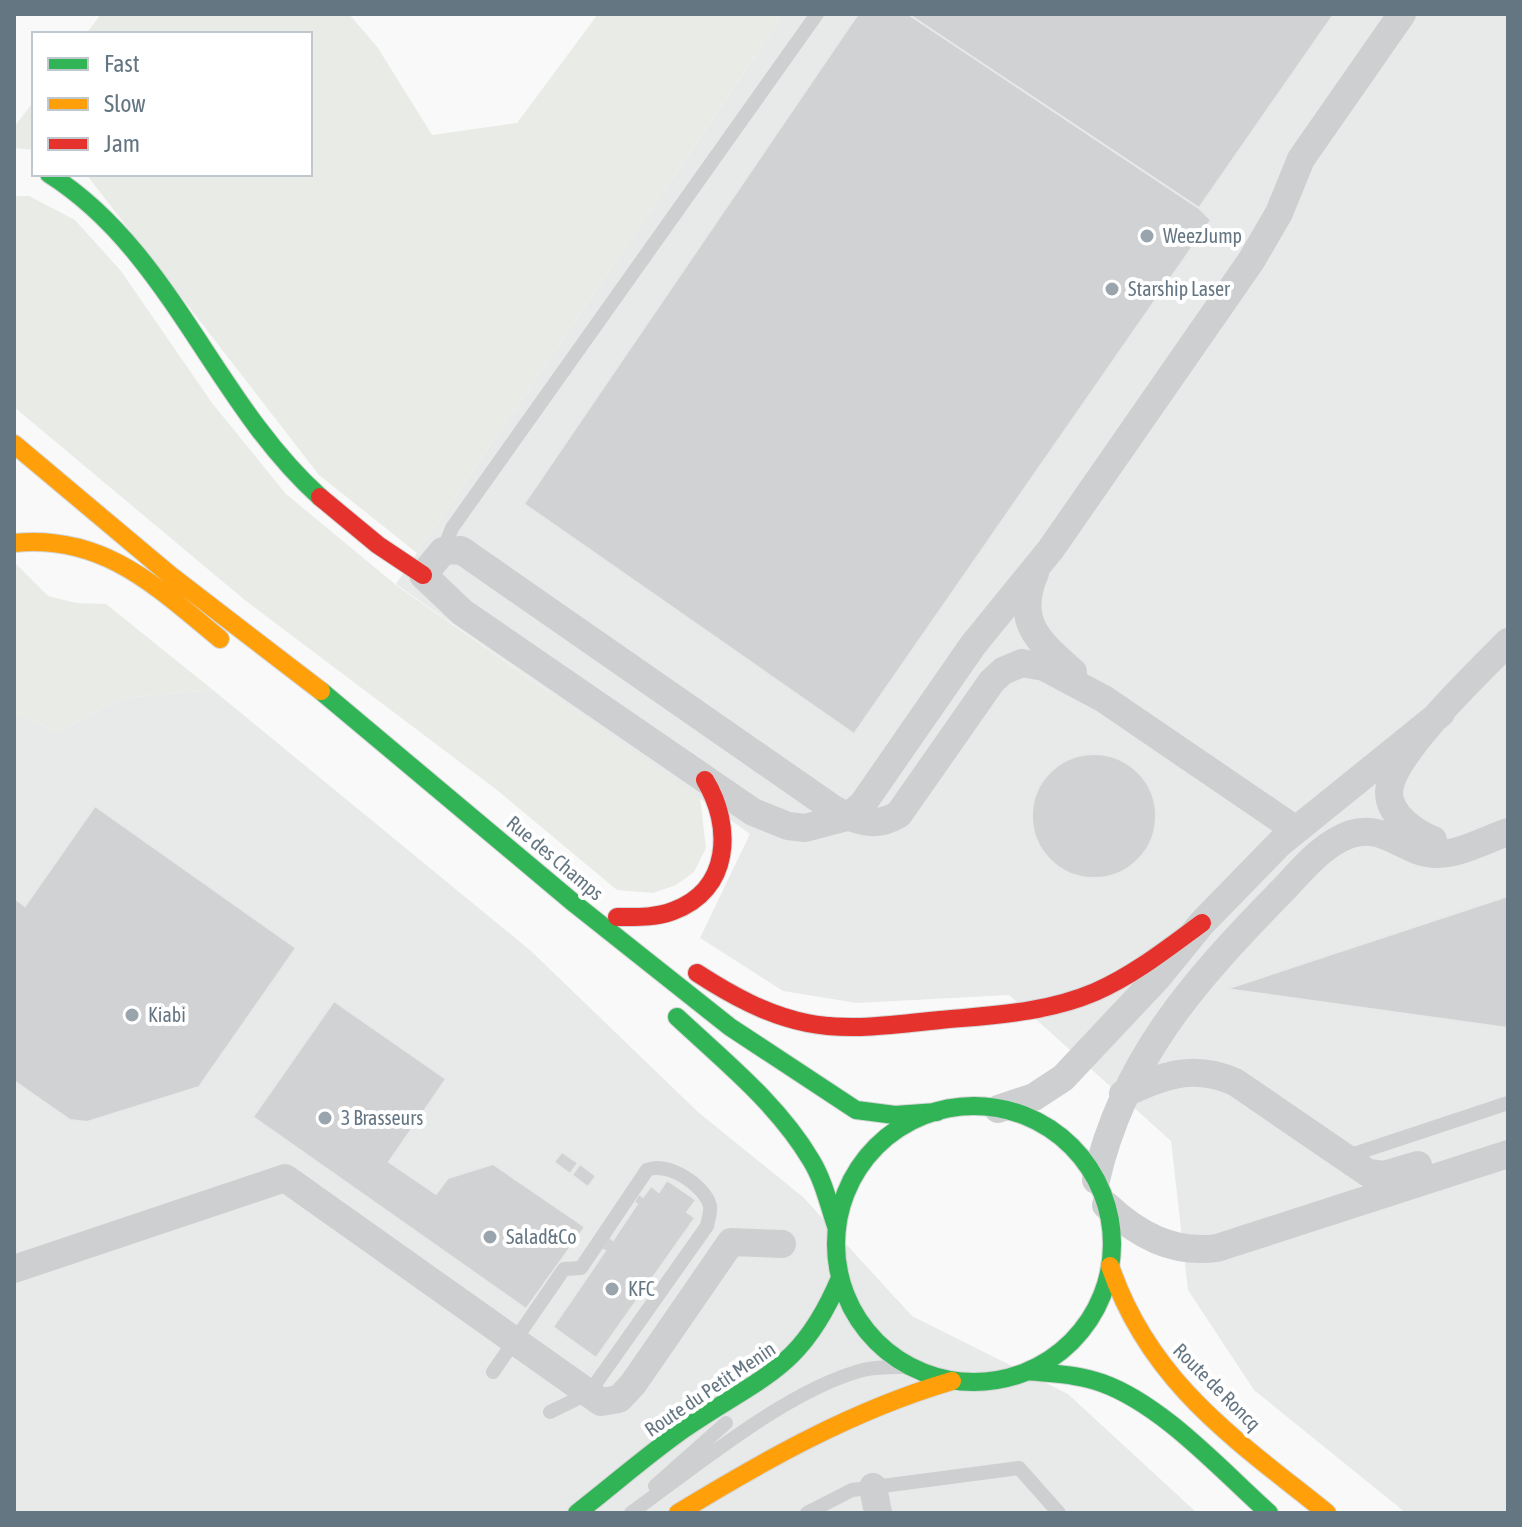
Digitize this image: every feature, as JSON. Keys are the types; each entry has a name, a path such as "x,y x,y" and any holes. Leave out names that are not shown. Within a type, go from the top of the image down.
{"main road":[{"path":"49,176 85,195 123,236 227,388 277,453 353,523 423,575"},
{"name":"Rue des Champs","path":"14,444 170,575 280,656 695,1001 841,1103 873,1114 937,1112"},
{"name":"Rue des Champs","path":"14,543 38,540 68,543 107,557 158,589 226,644 170,575"},
{"path":"617,917 655,917 672,912 698,897 710,885 726,840 721,807 705,780"},
{"path":"530,866 581,893 662,949"},
{"path":"683,963 739,998 796,1020 824,1026 873,1026 1009,1013 1077,1000 1114,983 1202,923"},
{"path":"667,1008 736,1072 804,1150 819,1178 837,1229 840,1278 846,1297 867,1331 888,1351 912,1367 952,1381"},
{"path":"678,1513 745,1474 892,1399 952,1381 991,1381 1028,1371 1058,1354 1083,1329 1100,1299 1110,1266 1111,1235 1101,1193 1062,1139 1032,1119 998,1109 957,1108 937,1112 900,1128 869,1155 847,1190 837,1229"},
{"name":"Route de Roncq","path":"1110,1266 1124,1312 1153,1354 1213,1420 1327,1513"},
{"name":"Route du Petit Menin","path":"577,1513 684,1430 778,1372 813,1337 840,1278"},
{"path":"1028,1371 1081,1377 1109,1386 1185,1440 1269,1513"}],"street":[{"path":"1296,830 1104,699 1044,667 1022,663 992,681 899,814 878,823 847,817 461,550 443,551 423,575 462,612 753,812 788,826 814,827 847,817 878,787 973,645 1037,568 1258,250 1279,213 1301,159 1402,14"},
{"path":"1037,568 1026,600 1035,635 1104,699"},
{"path":"1465,846 1429,838 1404,822 1391,804 1389,792 1397,766 1441,713 1508,642"},
{"path":"998,1109 1034,1097 1063,1078 1158,977 1202,923 1296,830 1441,713"},
{"path":"1508,832 1439,855 1426,853 1387,834 1363,832 1338,839 1324,849 1206,970 1147,1052 1123,1094 1108,1130 1101,1193 1130,1227 1156,1241 1174,1247 1217,1248 1508,1154"},
{"path":"1123,1094 1172,1073 1212,1073 1235,1082 1368,1173 1384,1175 1508,1136"},
{"path":"14,1269 285,1178 601,1402 619,1399 633,1384 731,1242 782,1244"}],"lane":[{"path":"443,551 452,528 560,372 817,14"},
{"path":"1344,1157 1508,1103"},
{"path":"493,1372 564,1269 581,1268 647,1170 658,1165 668,1168 705,1194 711,1209 707,1226 589,1393 550,1412"},
{"path":"631,1513 723,1448 803,1397 860,1371 912,1367"},
{"path":"624,1513 778,1372"},
{"path":"807,1513 852,1490 876,1500 1019,1468 1059,1513"},
{"path":"1238,1485 1245,1513"}],"shaded area":[{"path":"101,14 349,14 378,48 432,135 517,123 598,14 784,14 417,553 319,475 88,176 312,176 312,32 88,32"},
{"path":"784,14 1508,14 1508,1513 1406,1513 1254,1390 1188,1290 1171,1141 1009,995 857,1003 783,991 700,938 750,834 396,584"},
{"path":"32,104 32,150 14,148 14,127"},
{"path":"14,196 29,196 75,220 121,271 212,403 286,494 396,585 700,798 706,848 694,872 676,885 653,893 617,890 497,790 246,601 14,407"},
{"path":"14,562 48,596 76,603 106,604 213,690 121,698 58,732 14,714"},
{"path":"213,690 531,951 698,1112 803,1197 912,1316 1068,1394 1197,1513 14,1513 14,714 58,732 121,698"}],"building":[{"path":"858,14 908,14 1199,208 1211,220 854,734 524,504"},
{"path":"908,14 1334,14 1199,208"},
{"path":"1094,754 1118,759 1138,772 1151,792 1156,816 1151,840 1138,860 1118,873 1094,878 1070,873 1050,860 1037,840 1032,816 1037,792 1050,772 1070,759"},
{"name":"Kiabi","path":"95,806 296,948 199,1087 87,1122 70,1120 14,1081 14,898 25,906"},
{"path":"1508,896 1508,1028 1226,989"},
{"path":"334,1001 446,1079 389,1162 436,1194 448,1178 493,1164 585,1227 526,1309 253,1117"},
{"path":"562,1152 578,1163 570,1174 554,1162"},
{"path":"580,1164 596,1176 588,1187 572,1175"},
{"name":"KFC","path":"667,1180 696,1200 687,1212 695,1218 596,1358 553,1327 605,1251 601,1249 609,1237 613,1240 637,1204 634,1202 639,1194 643,1197 651,1186 659,1192"}],"traffic: fast":[{"path":"52,176 91,206 128,244 160,285 250,417 283,459 320,497"},
{"path":"321,691 575,904 730,1027 856,1110 895,1115 937,1112"},
{"path":"677,1017 783,1120 819,1176 837,1229"},
{"path":"974,1106 1001,1109 1027,1117 1071,1147 1101,1191 1109,1217 1112,1244 1109,1271 1101,1297 1071,1341 1027,1371 1001,1379 974,1382 947,1379 921,1371 877,1341 847,1297 839,1271 836,1244 839,1217 847,1191 877,1147 921,1117 947,1109 974,1106"},
{"path":"577,1513 670,1439 757,1382 794,1353 825,1309 840,1278"},
{"path":"1028,1371 1084,1378 1125,1393 1169,1422 1269,1513"}],"traffic: slow":[{"path":"14,444 170,575 321,691"},
{"path":"14,543 46,542 101,555 150,583 220,639"},
{"path":"1110,1266 1127,1307 1148,1344 1172,1376 1228,1433 1327,1513"},
{"path":"678,1513 810,1438 880,1406 952,1381"}],"traffic: jam":[{"path":"320,497 378,545 423,575"},
{"path":"617,917 645,917 673,911 692,901 706,888 716,872 722,836 720,817 705,780"},
{"path":"697,973 764,1009 824,1026 874,1026 980,1016 1058,1005 1095,992 1137,969 1202,923"}],"place":[{"name":"WeezJump","path":"1147,236"},
{"name":"Starship Laser","path":"1112,289"},
{"name":"Kiabi","path":"132,1015"},
{"name":"3 Brasseurs","path":"325,1118"},
{"name":"Salad&Co","path":"490,1237"},
{"name":"KFC","path":"612,1289"}]}
